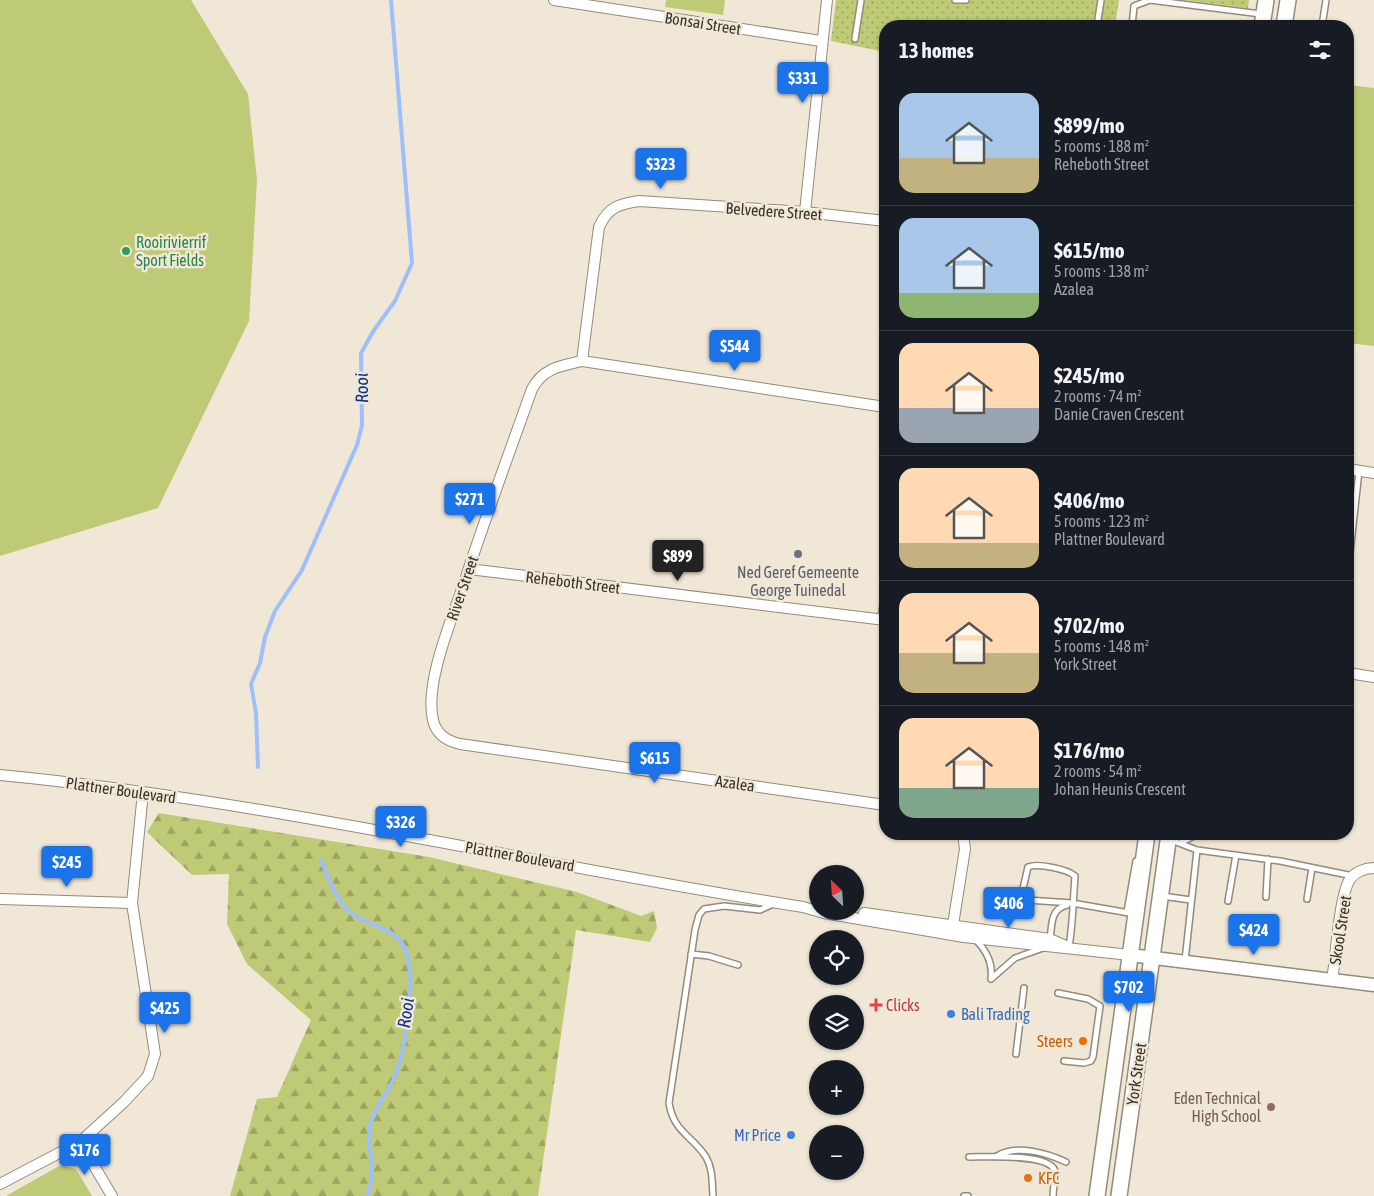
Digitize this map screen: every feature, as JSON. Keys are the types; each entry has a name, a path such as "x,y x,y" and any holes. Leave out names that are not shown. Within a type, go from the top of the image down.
{"main road":[{"path":"1285,20 1288,0"},
{"name":"York Street","path":"1097,1196 1130,955 1132,913 1140,854 1145,840"},
{"name":"York Street","path":"1119,1196 1160,896 1173,840"}],"street":[{"name":"Bonsai Street","path":"554,0 821,41"},
{"path":"806,212 821,41 827,0"},
{"name":"Belvedere Street","path":"582,361 599,226 606,213 619,204 639,202 806,212 879,220"},
{"name":"River Street","path":"438,733 433,723 432,713 433,689 440,656 468,569 538,378 556,366 582,361 879,407"},
{"path":"1354,470 1374,473"},
{"name":"Reheboth Street","path":"468,569 879,619"},
{"path":"1354,674 1374,677"},
{"name":"Azalea","path":"438,733 450,741 460,744 879,805"},
{"name":"Plattner Boulevard","path":"0,775 143,792 476,848 803,907 824,913 1048,945"},
{"path":"0,1184 80,1142 124,1102 148,1076 155,1054 132,903 143,792"},
{"path":"952,930 965,849 964,840"},
{"name":"Skool Street","path":"1332,980 1345,892 1354,876 1364,869 1374,868"},
{"path":"0,899 132,903"},
{"name":"Plattner Boulevard","path":"803,907 809,907"},
{"name":"Plattner Boulevard","path":"864,913 952,930 973,938 1130,955"},
{"path":"1130,955 1374,986"},
{"path":"80,1142 112,1196"}],"lane":[{"path":"855,39 861,0"},
{"path":"955,0 966,0"},
{"path":"1098,20 1101,0"},
{"path":"1133,20 1134,6 1150,0 1264,14"},
{"path":"1323,20 1326,0"},
{"path":"1354,517 1359,471"},
{"path":"1177,840 1197,850 1268,859 1354,876"},
{"path":"1185,961 1197,850"},
{"path":"1228,901 1236,855"},
{"path":"1266,897 1268,859"},
{"path":"1068,947 1074,913 1072,904 1075,876 1071,872 1031,866 1026,869 1022,893 1027,900 1072,904 1132,913"},
{"path":"1307,899 1312,868"},
{"path":"1160,896 1191,900"},
{"path":"1040,901 1049,904 1054,913"},
{"path":"713,1196 709,1164 705,1156 671,1118 669,1103 691,954 699,915 704,909 724,906 760,910 776,902"},
{"path":"973,938 985,950 990,962 991,979 1015,958 1048,945 1054,913 1060,906 1072,904"},
{"path":"691,954 709,956 738,965"},
{"path":"1016,1054 1024,988"},
{"path":"1058,993 1088,998 1100,1006 1091,1061 1084,1063 1064,1061"},
{"path":"997,1156 1012,1150 1054,1156 1066,1162"},
{"path":"968,1157 1007,1156 1051,1165 1055,1174 1052,1196"}],"green space":[{"name":"Rooirivierrif Sport Fields","path":"0,0 191,0 248,94 257,180 249,321 158,508 0,556"},
{"path":"666,0 725,0 723,15 665,7"},
{"path":"836,0 1119,0 1116,20 879,20 879,51 831,41"},
{"path":"1184,0 1249,0 1248,8"},
{"path":"1354,86 1374,88 1374,346 1354,344"},
{"path":"159,813 429,857 577,892 641,916 654,911 657,928 650,942 576,930 538,1196 230,1196 257,1099 277,1097 311,1020 247,964 227,924 229,874 192,875 147,832"},
{"path":"61,1165 76,1169 92,1196 6,1196"}],"waterway":[{"name":"Rooi","path":"258,767 256,713 251,684 260,663 265,637 275,611 302,570 357,445 362,425 361,353 374,330 395,301 412,263 391,0"},
{"name":"Rooi","path":"321,860 333,888 345,908 358,917 387,930 399,940 404,947 408,959 410,975 409,1012 403,1049 394,1078 375,1112 370,1126 369,1142 372,1178 367,1196"}],"place":[{"name":"Rooirivierrif Sport Fields","path":"126,251"},
{"name":"Ned Geref Gemeente George Tuinedal","path":"798,554"},
{"name":"Clicks","path":"876,1005"},
{"name":"Bali Trading","path":"951,1014"},
{"name":"Steers","path":"1083,1041"},
{"name":"Eden Technical High School","path":"1271,1107"},
{"name":"Mr Price","path":"791,1135"},
{"name":"KFC","path":"1028,1178"}]}
